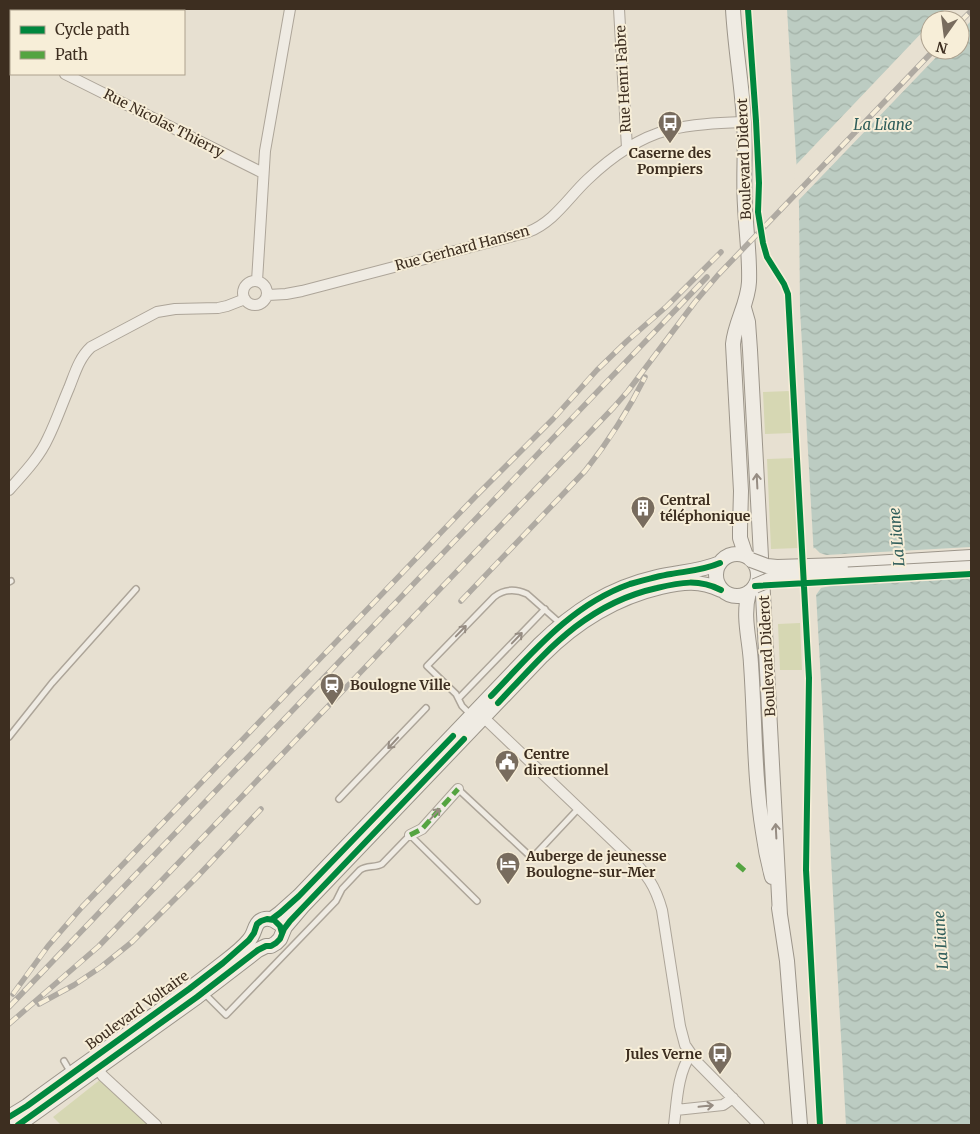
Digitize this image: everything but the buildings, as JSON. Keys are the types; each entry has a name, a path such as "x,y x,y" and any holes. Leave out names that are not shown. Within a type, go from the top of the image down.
{"street":[{"path":"257,281 263,173 290,9"},
{"name":"Rue Henri Fabre","path":"619,9 627,148"},
{"name":"Boulevard Diderot","path":"733,9 744,122 745,204 749,280 744,308 736,329 733,344 741,492 740,538 748,558"},
{"name":"Rue Nicolas Thierry","path":"66,75 263,173"},
{"name":"Rue Gerhard Hansen","path":"268,295 302,291 534,229 549,220 602,166 627,148 644,139 668,130 700,125 744,122"},
{"path":"257,281 265,284 268,295 265,301 259,305 252,305 245,299 243,292 245,286 250,282 257,281"},
{"path":"9,490 32,464 44,446 77,366 91,347 162,311 218,308 245,299"},
{"name":"Boulevard Diderot","path":"744,308 750,340 780,915"},
{"name":"Boulevard Diderot","path":"723,560 733,540 740,513"},
{"path":"971,557 777,567 767,566 736,554 723,560 717,568 716,575 717,583 725,592 739,596 768,580 782,578 971,568"},
{"path":"748,558 756,566 758,578 752,589"},
{"name":"Boulevard Voltaire","path":"18,1125 94,1064 199,988 258,950 276,943 290,921 478,717 539,645 562,624 589,604 625,586 654,577 703,569 723,560"},
{"name":"Boulevard Voltaire","path":"199,988 244,946 260,921 272,919 280,913 478,717 560,639 583,621 618,601 643,592 678,584 701,583 725,592"},
{"name":"Boulevard Diderot","path":"752,589 745,611 751,660 758,795 764,844 780,915 788,967 800,1125"},
{"name":"Boulevard Diderot","path":"725,592 738,610 747,632"},
{"path":"478,717 579,808 644,872 655,888 662,910 680,1026 685,1045 696,1061 759,1125"},
{"path":"410,835 422,829 458,789"},
{"path":"272,919 279,925 282,934"},
{"path":"254,933 256,939 267,946"},
{"path":"674,1125 681,1075 684,1065 691,1054"},
{"path":"94,1064 103,1076 156,1125"},
{"name":"Boulevard Voltaire","path":"9,1117 22,1110 71,1074 94,1064"},
{"path":"676,1110 723,1105 733,1098"}],"lane":[{"path":"9,738 52,683 136,590"},
{"path":"478,717 462,706 456,694 427,666 503,591 514,590 527,594 562,624"},
{"path":"459,698 545,609"},
{"path":"339,799 426,708"},
{"path":"458,789 532,858 579,808"},
{"path":"199,988 226,1015 336,901 342,889 360,870 382,864 410,835 476,901"},
{"path":"282,934 295,944"},
{"path":"267,946 281,958"},
{"path":"64,1061 71,1074"}],"green space":[{"path":"790,391 792,433 765,434 763,392"},
{"path":"795,458 799,548 771,549 767,459"},
{"path":"800,623 802,670 780,670 778,624"},
{"path":"101,1079 150,1125 61,1125 53,1117"}],"water":[{"name":"La Liane","path":"787,9 971,9 971,1125 846,1125 800,309 799,205"}],"pier":[{"path":"971,9 971,21 970,10 944,10"},
{"path":"920,35 920,60 933,60 796,203 794,167"},
{"path":"971,547 971,578 830,586 821,588 816,595 813,595 811,549 815,548 820,553 826,555"}],"railway":[{"path":"9,1024 99,946 614,407 718,275 924,60"},
{"path":"13,994 48,946 82,907 475,497 553,419 597,370 667,306 721,252"},
{"path":"9,1007 707,277"},
{"path":"461,601 585,471 617,426 645,377"},
{"path":"39,1004 74,985 101,967 132,942 261,809"}],"marked path":[{"path":"410,835 422,829 458,789"},
{"path":"737,864 745,871"}],"cycle path":[{"path":"748,9 756,121 759,183 758,212 767,257 788,294 809,678 806,870 820,1125"},
{"path":"491,696 554,631 589,604 630,584 661,576 702,569 720,563"},
{"path":"755,586 971,574"},
{"path":"498,703 550,648 568,632 609,606 631,595 674,584 705,584 721,590"},
{"path":"272,919 299,896 453,736"},
{"path":"18,1125 197,997 258,950 276,943 290,921 464,739"},
{"path":"9,1117 27,1106 223,963 249,940 257,924 261,921 267,919 274,920 280,926 282,933"}],"place":[{"name":"Caserne des Pompiers","path":"670,144"},
{"name":"Central téléphonique","path":"643,529"},
{"name":"Boulogne Ville","path":"332,706"},
{"name":"Centre directionnel","path":"507,783"},
{"name":"Auberge de jeunesse Boulogne-sur-Mer","path":"508,885"},
{"name":"Jules Verne","path":"720,1075"}]}
